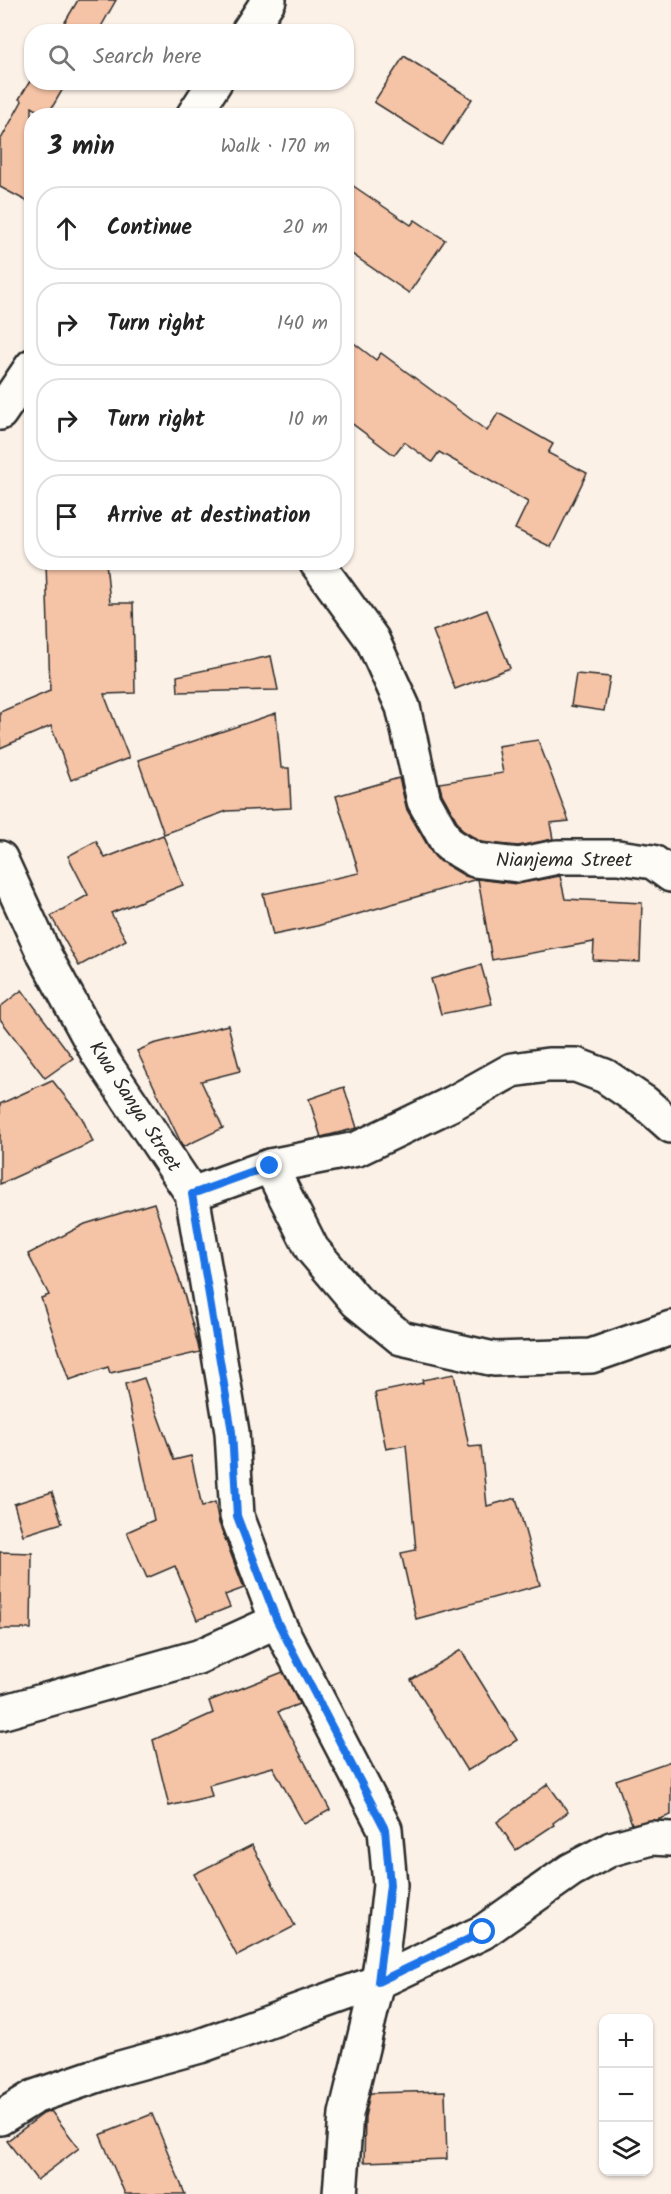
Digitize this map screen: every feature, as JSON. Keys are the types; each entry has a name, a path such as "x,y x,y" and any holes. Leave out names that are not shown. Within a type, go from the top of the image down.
{"street":[{"path":"253,24 269,0"},
{"path":"198,108 210,90"},
{"path":"0,413 24,378"},
{"name":"Nianjema Street","path":"322,570 372,639 403,707 424,801 448,843 475,860 519,866 557,857 618,857 653,862 671,875"},
{"name":"Kwa Sanya Street","path":"0,858 45,956 97,1052 192,1194 232,1432 237,1516 277,1621 385,1829 390,1885 378,1982 346,2114 340,2194"},
{"path":"192,1194 270,1166 357,1149 453,1103 512,1070 548,1065 576,1065 605,1076 645,1103 671,1126"},
{"path":"270,1166 312,1249 357,1302 401,1338 494,1359 591,1356 671,1328"},
{"path":"0,1713 198,1657 277,1621"},
{"path":"0,2118 34,2097 113,2070 200,2046 378,1982 483,1932 571,1870 610,1849 651,1838 671,1839"}],"building":[{"path":"78,0 116,0 102,24 64,24"},
{"path":"404,56 472,99 442,145 374,102"},
{"path":"25,90 62,90 52,108 24,108 24,200 0,187 0,141 22,101 19,99"},
{"path":"354,186 411,225 415,220 445,240 409,293 354,255"},
{"path":"354,343 376,360 381,353 487,431 498,413 553,444 548,453 587,473 551,547 515,529 528,502 439,452 432,462 404,442 394,455 354,425"},
{"path":"46,570 107,570 110,603 133,603 135,693 104,694 129,758 71,780 51,726 0,748 0,712 50,691"},
{"path":"487,610 510,668 455,689 433,631"},
{"path":"271,656 278,690 178,692 177,676"},
{"path":"576,674 610,677 604,711 571,706"},
{"path":"276,713 281,768 289,768 291,808 227,811 164,834 138,760"},
{"path":"538,740 569,821 550,823 553,839 518,846 481,842 462,830 442,794 439,783 503,773 498,746"},
{"path":"399,778 407,810 432,853 438,860 465,876 477,879 317,926 273,935 263,894 359,873 336,796"},
{"path":"163,835 183,885 111,913 126,940 79,966 51,916 88,895 68,856 96,841 105,858"},
{"path":"560,876 565,899 642,903 640,962 593,960 594,942 492,960 478,879 517,884"},
{"path":"481,965 492,1004 441,1014 431,979"},
{"path":"22,990 73,1058 45,1078 0,1019 0,1007"},
{"path":"228,1025 240,1071 201,1081 223,1128 183,1147 137,1051 153,1044"},
{"path":"52,1080 82,1118 93,1142 0,1184 0,1104"},
{"path":"344,1087 357,1128 321,1137 309,1099"},
{"path":"154,1203 184,1294 200,1352 110,1373 108,1367 69,1380 41,1298 49,1295 28,1254 85,1224"},
{"path":"454,1374 469,1447 481,1446 487,1506 516,1498 540,1585 416,1619 401,1553 416,1550 406,1445 386,1449 375,1393"},
{"path":"144,1378 174,1460 191,1456 202,1507 215,1502 219,1523 244,1588 225,1595 230,1607 197,1620 175,1566 147,1578 127,1532 154,1520 125,1384"},
{"path":"52,1492 62,1523 23,1535 14,1504"},
{"path":"0,1552 32,1553 31,1629 0,1629"},
{"path":"461,1650 517,1740 467,1771 411,1680"},
{"path":"283,1672 299,1704 278,1712 330,1810 304,1824 273,1767 209,1785 212,1796 169,1806 153,1740 213,1713 209,1701"},
{"path":"671,1761 671,1815 632,1824 616,1780"},
{"path":"548,1784 568,1812 553,1823 554,1825 516,1850 497,1822"},
{"path":"252,1845 295,1926 237,1956 194,1874"},
{"path":"445,2091 447,2159 364,2162 365,2117 370,2093"},
{"path":"51,2111 79,2148 37,2180 7,2141 43,2114"},
{"path":"152,2114 185,2194 125,2194 100,2135"}],"route":[{"path":"270,1166 192,1194 232,1432 237,1516 277,1621 385,1829 390,1885 378,1982 483,1932"}]}
